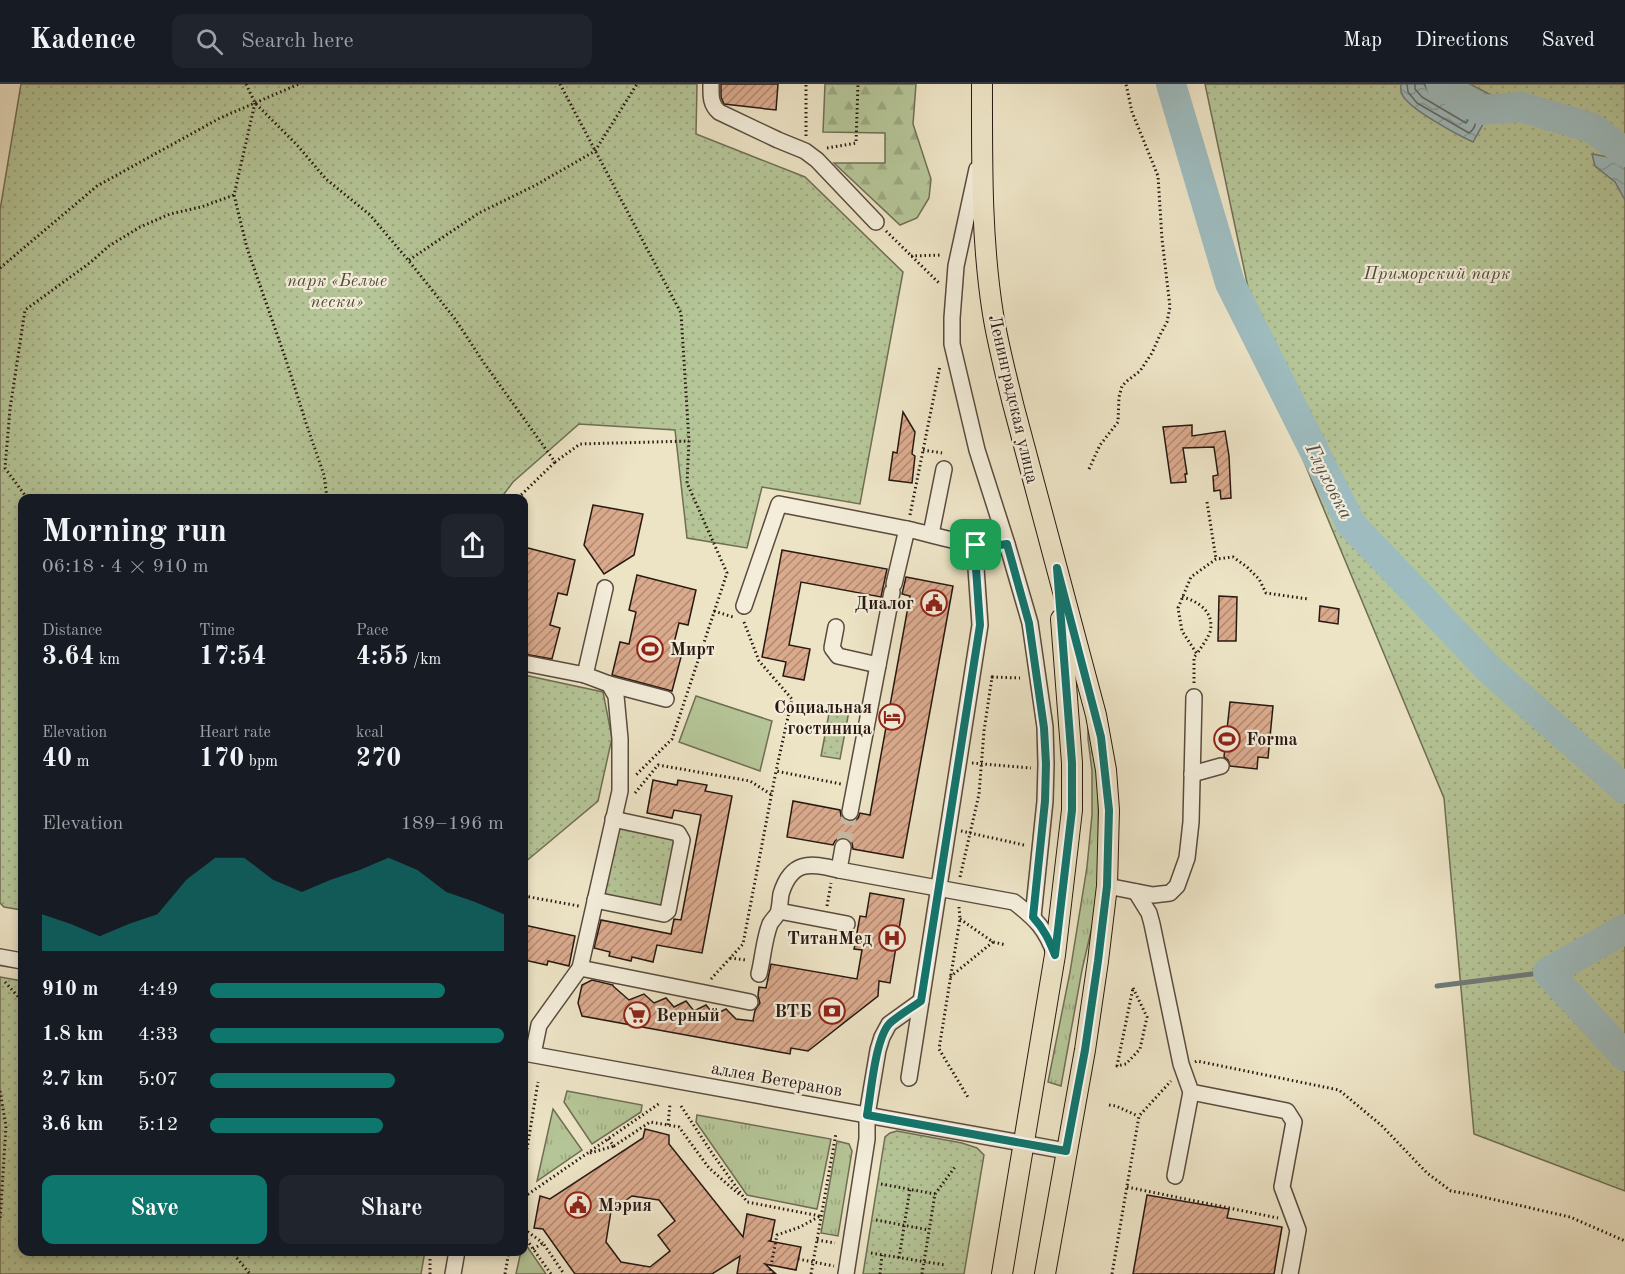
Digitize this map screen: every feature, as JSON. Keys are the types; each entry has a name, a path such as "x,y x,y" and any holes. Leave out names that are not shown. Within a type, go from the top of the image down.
{"main road":[{"name":"Ленинградская улица","path":"982,84 985,226 993,314 1001,357 1096,715 1106,770 1109,810 1107,886 1098,961 1045,1274"},
{"name":"Ленинградская улица","path":"1002,1274 1055,955 1072,810 1072,763 1057,568"},
{"path":"1069,720 1073,714 1081,711 1089,711 1096,715"}],"street":[{"path":"711,84 711,99 714,108 763,134 806,151 876,222"},
{"path":"982,144 956,266 952,344 977,450 1029,623 1044,728 1045,801 1033,917"},
{"path":"932,534 944,468"},
{"path":"740,614 779,504 932,534 976,545 1007,544"},
{"path":"850,812 893,588 907,529"},
{"path":"909,1078 980,625 976,545"},
{"path":"585,675 605,588"},
{"path":"836,627 832,648 838,656 878,665"},
{"path":"528,664 585,675 609,684 666,699"},
{"path":"528,1054 539,1025 580,968 620,791 620,739 616,696 609,684"},
{"path":"1107,886 1153,895 1170,893 1177,886 1187,858 1190,831 1194,697"},
{"path":"1192,774 1221,766"},
{"path":"594,904 663,914 668,911 682,840 678,833 613,819"},
{"path":"839,870 843,847"},
{"path":"756,968 771,922 779,911 779,901 785,882 791,873 802,866 822,866 1014,902 1043,928 1055,955"},
{"path":"1136,892 1149,913 1182,1068 1191,1092 1174,1176"},
{"path":"779,911 847,924"},
{"path":"0,957 18,960"},
{"path":"580,968 750,1002"},
{"path":"840,1270 867,1139 867,1115 878,1050 889,1024 921,1001"},
{"name":"аллея Ветеранов","path":"528,1054 1066,1151"},
{"path":"1191,1092 1287,1111 1294,1122 1282,1187 1298,1230 1290,1274"},
{"path":"453,1274 456,1256"}],"path":[{"path":"246,84 255,103 297,145 326,179 370,215 409,261 455,319 555,462"},
{"path":"0,268 97,186 220,118 299,84"},
{"path":"560,84 681,313 689,441 687,483 727,573 672,739 620,791"},
{"path":"409,261 479,213 536,185 595,151 637,84"},
{"path":"806,84 806,114"},
{"path":"806,151 856,143 858,84"},
{"path":"1089,469 1100,445 1118,422 1122,386 1140,371 1152,353 1167,322 1170,307 1158,176 1132,112 1126,84"},
{"path":"255,103 234,195 247,248 324,475 326,494"},
{"path":"24,494 5,468 10,409 25,310 92,262 109,246 140,227 170,214 201,207 234,195"},
{"path":"876,222 939,283"},
{"path":"911,256 942,255"},
{"path":"907,529 941,361"},
{"path":"522,494 555,462 580,444 689,441"},
{"path":"1207,502 1216,559"},
{"path":"1197,654 1182,631 1178,608 1191,577 1216,559 1233,557 1248,567 1259,579 1266,593 1308,599"},
{"path":"1182,597 1200,604 1207,612 1210,622 1210,632 1194,657 1194,697"},
{"path":"708,983 743,944 792,699 759,661 740,614 714,611"},
{"path":"986,676 1020,678"},
{"path":"959,878 967,833 979,794 984,731 992,677"},
{"path":"975,763 1031,768"},
{"path":"613,819 658,765 750,781 772,795"},
{"path":"776,771 855,787"},
{"path":"967,833 1024,845"},
{"path":"827,908 829,892"},
{"path":"528,896 594,904"},
{"path":"959,909 960,919 939,1049 969,1099"},
{"path":"960,919 993,942 1006,945"},
{"path":"950,977 993,942"},
{"path":"730,958 756,968"},
{"path":"5,982 18,997"},
{"path":"1133,988 1147,1017 1140,1049 1126,1064 1117,1066 1133,988"},
{"path":"1197,1061 1339,1090 1381,1125 1427,1173 1451,1191 1570,1217 1625,1241"},
{"path":"1112,1274 1138,1116 1182,1068"},
{"path":"528,1140 538,1082"},
{"path":"0,1090 6,1126 0,1221"},
{"path":"528,1194 660,1103"},
{"path":"668,1125 670,1104"},
{"path":"1109,1105 1138,1116"},
{"path":"681,1106 747,1202"},
{"path":"586,1154 614,1146 650,1122 679,1127 709,1168 747,1202 820,1216"},
{"path":"811,1274 836,1133"},
{"path":"608,1139 614,1146"},
{"path":"709,1168 718,1162"},
{"path":"922,1274 935,1194 956,1167"},
{"path":"881,1184 935,1194"},
{"path":"1127,1187 1295,1221"},
{"path":"899,1258 910,1189"},
{"path":"773,1274 770,1271 777,1235 800,1227 820,1216"},
{"path":"876,1220 929,1230"},
{"path":"528,1232 543,1243 564,1274"},
{"path":"817,1240 838,1244"},
{"path":"528,1242 551,1274"},
{"path":"533,1249 543,1243"},
{"path":"871,1252 945,1265"},
{"path":"880,1274 882,1255"},
{"path":"235,1256 250,1274"},
{"path":"428,1256 430,1274"},
{"path":"505,1274 508,1256"},
{"path":"798,1259 840,1270"}],"green space":[{"name":"парк «Белые пески»","path":"21,84 697,84 696,134 805,177 903,272 860,504 762,487 747,548 687,538 675,430 579,424 513,482 504,494 18,494 18,909 4,907 0,903 0,210"},
{"path":"825,84 916,84 913,124 931,179 929,198 917,218 900,225 834,163 885,163 885,133 823,132"},
{"name":"Приморский парк","path":"1205,84 1625,84 1625,1191 1474,1134 1444,798 1265,368"},
{"path":"528,676 603,692 612,738 598,801 528,860"},
{"path":"696,696 772,721 760,771 679,742"},
{"path":"830,708 849,711 840,759 821,756"},
{"path":"1088,721 1098,771 1099,872 1094,918 1061,1086 1048,1082 1070,972 1087,867 1092,815 1092,771"},
{"path":"616,823 677,837 663,910 600,898"},
{"path":"0,977 18,980 18,1256 424,1256 421,1274 0,1274"},
{"path":"567,1091 642,1105 641,1112 592,1144 564,1102"},
{"path":"553,1109 582,1150 537,1181"},
{"path":"697,1115 831,1139 817,1209 747,1195 696,1122"},
{"path":"897,1131 962,1143 977,1148 984,1155 964,1274 863,1274 885,1137"},
{"path":"837,1141 849,1144 852,1151 838,1236 821,1233"},
{"path":"528,1248 546,1274 516,1274 520,1256 528,1256"}],"water":[{"path":"1401,84 1470,84 1521,107 1481,110 1483,124 1473,142 1434,121 1413,106 1402,94"},
{"path":"1592,154 1625,160 1625,200 1615,182 1595,166"}],"building":[{"path":"721,84 778,84 776,110 724,104 721,97"},
{"path":"903,412 915,432 912,483 889,480 893,452 897,453"},
{"path":"1192,425 1192,436 1225,431 1231,498 1221,499 1220,490 1214,491 1213,476 1218,475 1214,447 1183,448 1186,482 1171,483 1163,427"},
{"path":"593,505 643,514 634,555 604,574 584,545"},
{"path":"528,548 575,560 567,595 558,593 550,625 560,628 552,659 528,655"},
{"path":"782,550 887,569 881,597 801,582 789,645 810,649 804,680 783,676 786,662 762,657"},
{"path":"637,575 696,590 688,625 679,623 671,655 681,657 672,691 612,675 620,642 629,644 636,612 629,610"},
{"path":"906,577 953,586 903,858 853,849 852,843 845,838 839,838 833,845 787,837 793,801 840,810 841,816 848,821 854,821 860,813 870,815 910,596 902,594"},
{"path":"1219,596 1237,597 1236,641 1218,641"},
{"path":"1320,606 1339,609 1338,624 1319,621"},
{"path":"1230,702 1273,706 1268,758 1258,757 1257,769 1230,766 1224,757"},
{"path":"653,780 677,785 678,780 707,785 705,791 732,796 702,953 657,945 653,962 632,957 631,961 609,956 610,952 594,948 601,920 671,934 674,919 681,920 701,815 674,810 672,818 647,813"},
{"path":"870,893 904,899 890,983 879,981 878,996 808,1051 791,1048 790,1054 582,1016 578,1003 582,985 592,980 613,985 629,1000 644,994 654,1003 666,998 674,1007 686,1001 694,1011 706,1005 714,1015 726,1009 736,1019 753,1021 755,1010 760,1003 759,987 766,988 771,964 857,979 862,950 854,949 860,916 866,917"},
{"path":"528,926 575,936 569,966 548,961 547,965 528,961"},
{"name":"Мэрия","path":"645,1129 669,1135 669,1144 743,1237 747,1214 775,1220 769,1241 801,1247 796,1270 765,1264 776,1274 737,1274 740,1256 712,1274 575,1274 543,1229 534,1228 540,1196 550,1199 643,1138","holes":["632,1196 659,1200 675,1221 658,1235 670,1251 650,1267 621,1262 606,1242 611,1211"]},
{"path":"1147,1195 1229,1209 1227,1218 1282,1227 1274,1274 1133,1274"}],"waterway":[{"name":"Глуховка","path":"1171,84 1230,283 1351,524 1491,671 1625,789"},
{"name":"Глуховка","path":"1441,84 1481,110 1521,107 1592,128 1625,152"},
{"name":"Глуховка","path":"1625,929 1548,972 1625,1056"},
{"path":"1437,986 1548,972"}],"tunnel":[{"path":"843,847 850,812"}],"place":[{"name":"Диалог","path":"934,603"},
{"name":"Мирт","path":"650,649"},
{"name":"Социальная гостиница","path":"892,717"},
{"name":"Forma","path":"1227,739"},
{"name":"ТитанМед","path":"892,938"},
{"name":"ВТБ","path":"832,1011"},
{"name":"Верный","path":"637,1015"},
{"name":"Мэрия","path":"578,1205"}],"route":[{"path":"1007,544 1029,623 1044,728 1046,764 1045,801 1033,917 1043,928 1055,955 1072,810 1072,763 1057,568 1096,715 1106,770 1109,810 1107,886 1089,1022 1066,1151 867,1115 882,1037 889,1024 921,1001 980,625 976,545 1007,544"}]}
